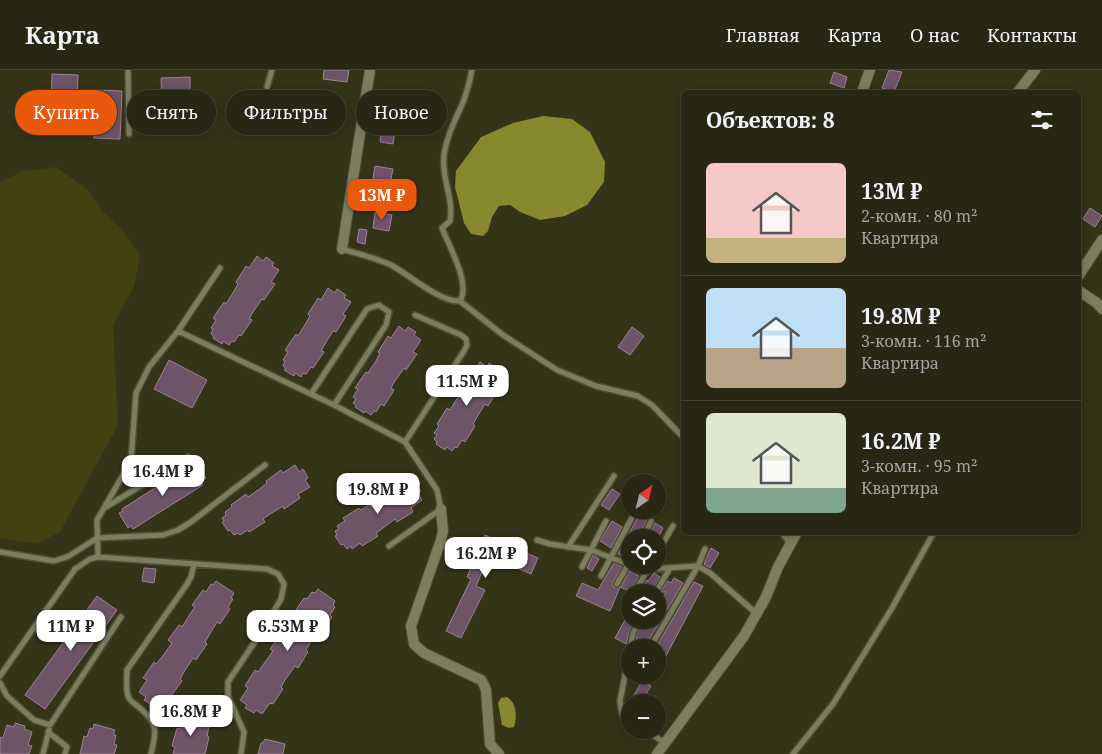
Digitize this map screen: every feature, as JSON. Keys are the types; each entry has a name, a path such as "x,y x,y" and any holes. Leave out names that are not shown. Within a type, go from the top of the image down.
{"street":[{"path":"342,249 370,70"},
{"path":"863,90 870,70"},
{"path":"1020,90 1035,70"},
{"path":"1081,272 1102,240"},
{"path":"1081,292 1102,307"},
{"path":"441,510 443,531 441,540 411,626 414,644 424,653 481,680 486,690 490,744 499,754"},
{"path":"657,754 744,636 757,614 795,535"}],"lane":[{"path":"128,70 128,90"},
{"path":"267,88 272,70"},
{"path":"460,301 463,296 464,284 442,228 450,221 452,209 443,168 448,138 463,101 472,70"},
{"path":"342,249 390,265 424,287 454,301 460,301 503,335 557,370 596,386 638,396 652,405 681,435"},
{"path":"98,557 97,520 131,461 136,394 149,368 178,331 220,268"},
{"path":"311,394 367,309 379,305 389,312 386,325 334,405"},
{"path":"405,442 467,345 466,339 461,335 415,315"},
{"path":"178,331 334,405 405,442 436,490 441,510 389,546"},
{"path":"106,507 188,457"},
{"path":"131,461 143,470 156,476"},
{"path":"0,552 54,561 69,556 98,538 163,535 178,530 265,465"},
{"path":"568,547 614,476"},
{"path":"601,576 631,519"},
{"path":"582,567 606,521"},
{"path":"647,529 652,521"},
{"path":"666,537 672,526"},
{"path":"784,535 790,544"},
{"path":"793,754 833,704 892,608 932,535"},
{"path":"538,540 550,544 591,550 621,561"},
{"path":"655,639 698,566 705,550"},
{"path":"0,676 75,569 90,558 267,569 278,574 284,584 281,599 228,682 228,696 244,732 241,754"},
{"path":"151,754 155,725 150,717 129,698 127,670 187,584 194,564"},
{"path":"666,568 698,566 710,573 757,614"},
{"path":"661,584 670,568"},
{"path":"617,584 624,574"},
{"path":"43,754 50,725 121,617"},
{"path":"0,683 7,696 34,720 50,725"},
{"path":"622,694 624,684"},
{"path":"48,732 67,747 66,754"},
{"path":"660,739 666,743"}],"shaded area":[{"path":"543,116 572,119 590,132 605,162 604,182 587,205 565,216 540,220 520,212 510,205 499,206 492,217 488,231 483,236 471,234 464,223 455,187 456,171 481,137 513,123"},
{"path":"56,167 87,189 103,212 123,230 140,256 134,286 113,325 118,425 60,532 36,544 0,538 0,182 23,171"},
{"path":"507,697 513,703 516,715 514,727 509,728 502,725 498,703 501,698"}],"building":[{"path":"324,70 349,70 347,82 323,79"},
{"path":"889,70 902,72 895,90 882,88"},
{"path":"834,72 847,77 844,88 830,83"},
{"path":"52,74 78,75 77,90 51,90"},
{"path":"190,77 190,90 161,90 161,78"},
{"path":"117,91 122,91 120,139 94,138 94,135 117,135"},
{"path":"381,135 394,135 393,144 380,142"},
{"path":"375,166 393,169 388,194 371,191"},
{"path":"1090,208 1102,216 1095,227 1083,219"},
{"path":"375,212 392,215 389,231 373,228"},
{"path":"359,229 367,230 365,244 357,242"},
{"path":"257,256 263,261 266,257 274,263 272,266 279,270 271,282 275,284 253,312 249,319 252,320 241,336 239,335 229,345 223,341 222,344 213,338 214,336 211,334 213,329 211,328 216,320 213,318 224,302 226,304 246,266 249,268"},
{"path":"328,288 335,293 337,289 346,295 344,298 351,302 343,314 346,316 336,332 333,331 321,351 324,352 313,368 311,367 306,374 303,373 301,377 295,373 294,376 284,370 286,368 283,366 285,361 283,360 288,352 285,350 296,334 298,336 318,298 321,300"},
{"path":"399,326 405,331 408,327 416,332 414,335 421,340 413,352 417,354 406,370 404,368 395,381 391,388 394,390 384,406 381,404 376,412 374,411 371,415 365,411 364,413 355,407 356,405 353,403 356,399 353,397 358,389 355,388 376,361 380,353 378,352 388,336 391,338"},
{"path":"632,327 644,336 630,355 618,347"},
{"path":"169,360 207,380 192,408 154,389"},
{"path":"480,362 487,367 489,363 497,368 495,371 502,376 495,388 498,390 488,406 485,404 465,442 462,440 457,448 455,447 452,451 447,447 445,450 436,444 437,442 434,439 437,435 434,433 439,426 437,424 447,408 450,410 462,389 459,388 470,372 473,374"},
{"path":"197,464 206,478 201,481 203,485 133,529 131,526 128,528 119,513 123,511 122,509 191,465 192,467"},
{"path":"295,465 299,472 303,469 308,478 305,480 310,487 298,494 300,498 284,509 283,506 270,514 263,519 265,522 249,532 248,530 240,535 238,533 234,535 230,530 228,531 222,522 224,521 222,518 226,515 225,512 232,507 231,505 246,494 248,497 261,488 267,483 266,481 281,470 283,473"},
{"path":"407,479 412,485 415,483 421,491 418,493 422,500 411,508 413,512 397,522 395,519 376,533 378,536 362,546 360,543 352,549 351,546 347,549 343,544 341,545 335,536 337,535 335,531 339,529 337,526 345,521 343,518 359,508 361,510 380,496 378,494 394,484 396,486"},
{"path":"612,489 620,494 609,510 601,505"},
{"path":"637,519 647,519 643,529 631,529"},
{"path":"612,521 622,527 611,548 600,541"},
{"path":"655,523 663,528 662,529 652,529"},
{"path":"485,535 538,558 531,574 489,556 476,586 485,590 461,638 446,631 471,579 467,577"},
{"path":"711,548 719,553 710,568 704,564"},
{"path":"593,555 599,559 592,571 587,568"},
{"path":"614,563 621,566 613,582 615,588 620,587 610,611 576,596 582,583 598,590"},
{"path":"144,568 156,569 154,583 142,581"},
{"path":"628,574 639,576 635,584 622,584"},
{"path":"653,574 660,577 656,584 645,584"},
{"path":"674,578 683,583 666,611 665,584 667,581 671,583"},
{"path":"216,581 234,593 228,607 230,609 220,624 217,622 205,642 207,644 196,660 193,658 180,679 182,681 171,696 169,695 161,706 154,702 152,705 144,700 146,697 139,692 147,680 143,678 154,662 156,664 172,643 168,640 179,625 182,627 195,607 192,605 203,590 206,592 211,584 213,585"},
{"path":"694,582 703,586 666,656 666,639 661,639"},
{"path":"318,589 335,601 333,605 335,607 330,615 332,617 310,643 306,650 308,652 298,668 295,666 285,680 281,687 283,689 273,704 270,703 262,714 256,710 254,713 245,708 247,705 240,700 248,688 245,686 255,670 258,672 273,651 270,649 281,633 283,635 304,598 307,599 312,592 315,593"},
{"path":"97,596 117,610 45,709 25,695"},
{"path":"621,627 621,629 630,629 627,639 621,639 621,641 615,638"},
{"path":"640,629 655,629 649,639 636,639"},
{"path":"640,684 651,686 646,694 635,694"},
{"path":"187,716 207,721 206,726 209,727 207,736 209,737 205,754 173,754 175,747 172,746 177,728 180,729 183,720"},
{"path":"15,723 25,726 24,729 32,732 28,745 32,746 29,754 0,754 0,737 3,738 7,725 14,727"},
{"path":"94,724 115,730 113,735 116,735 114,744 117,745 114,754 80,754 84,736 87,737 90,728 93,729"},
{"path":"265,739 285,744 283,754 258,754 261,743"}]}
